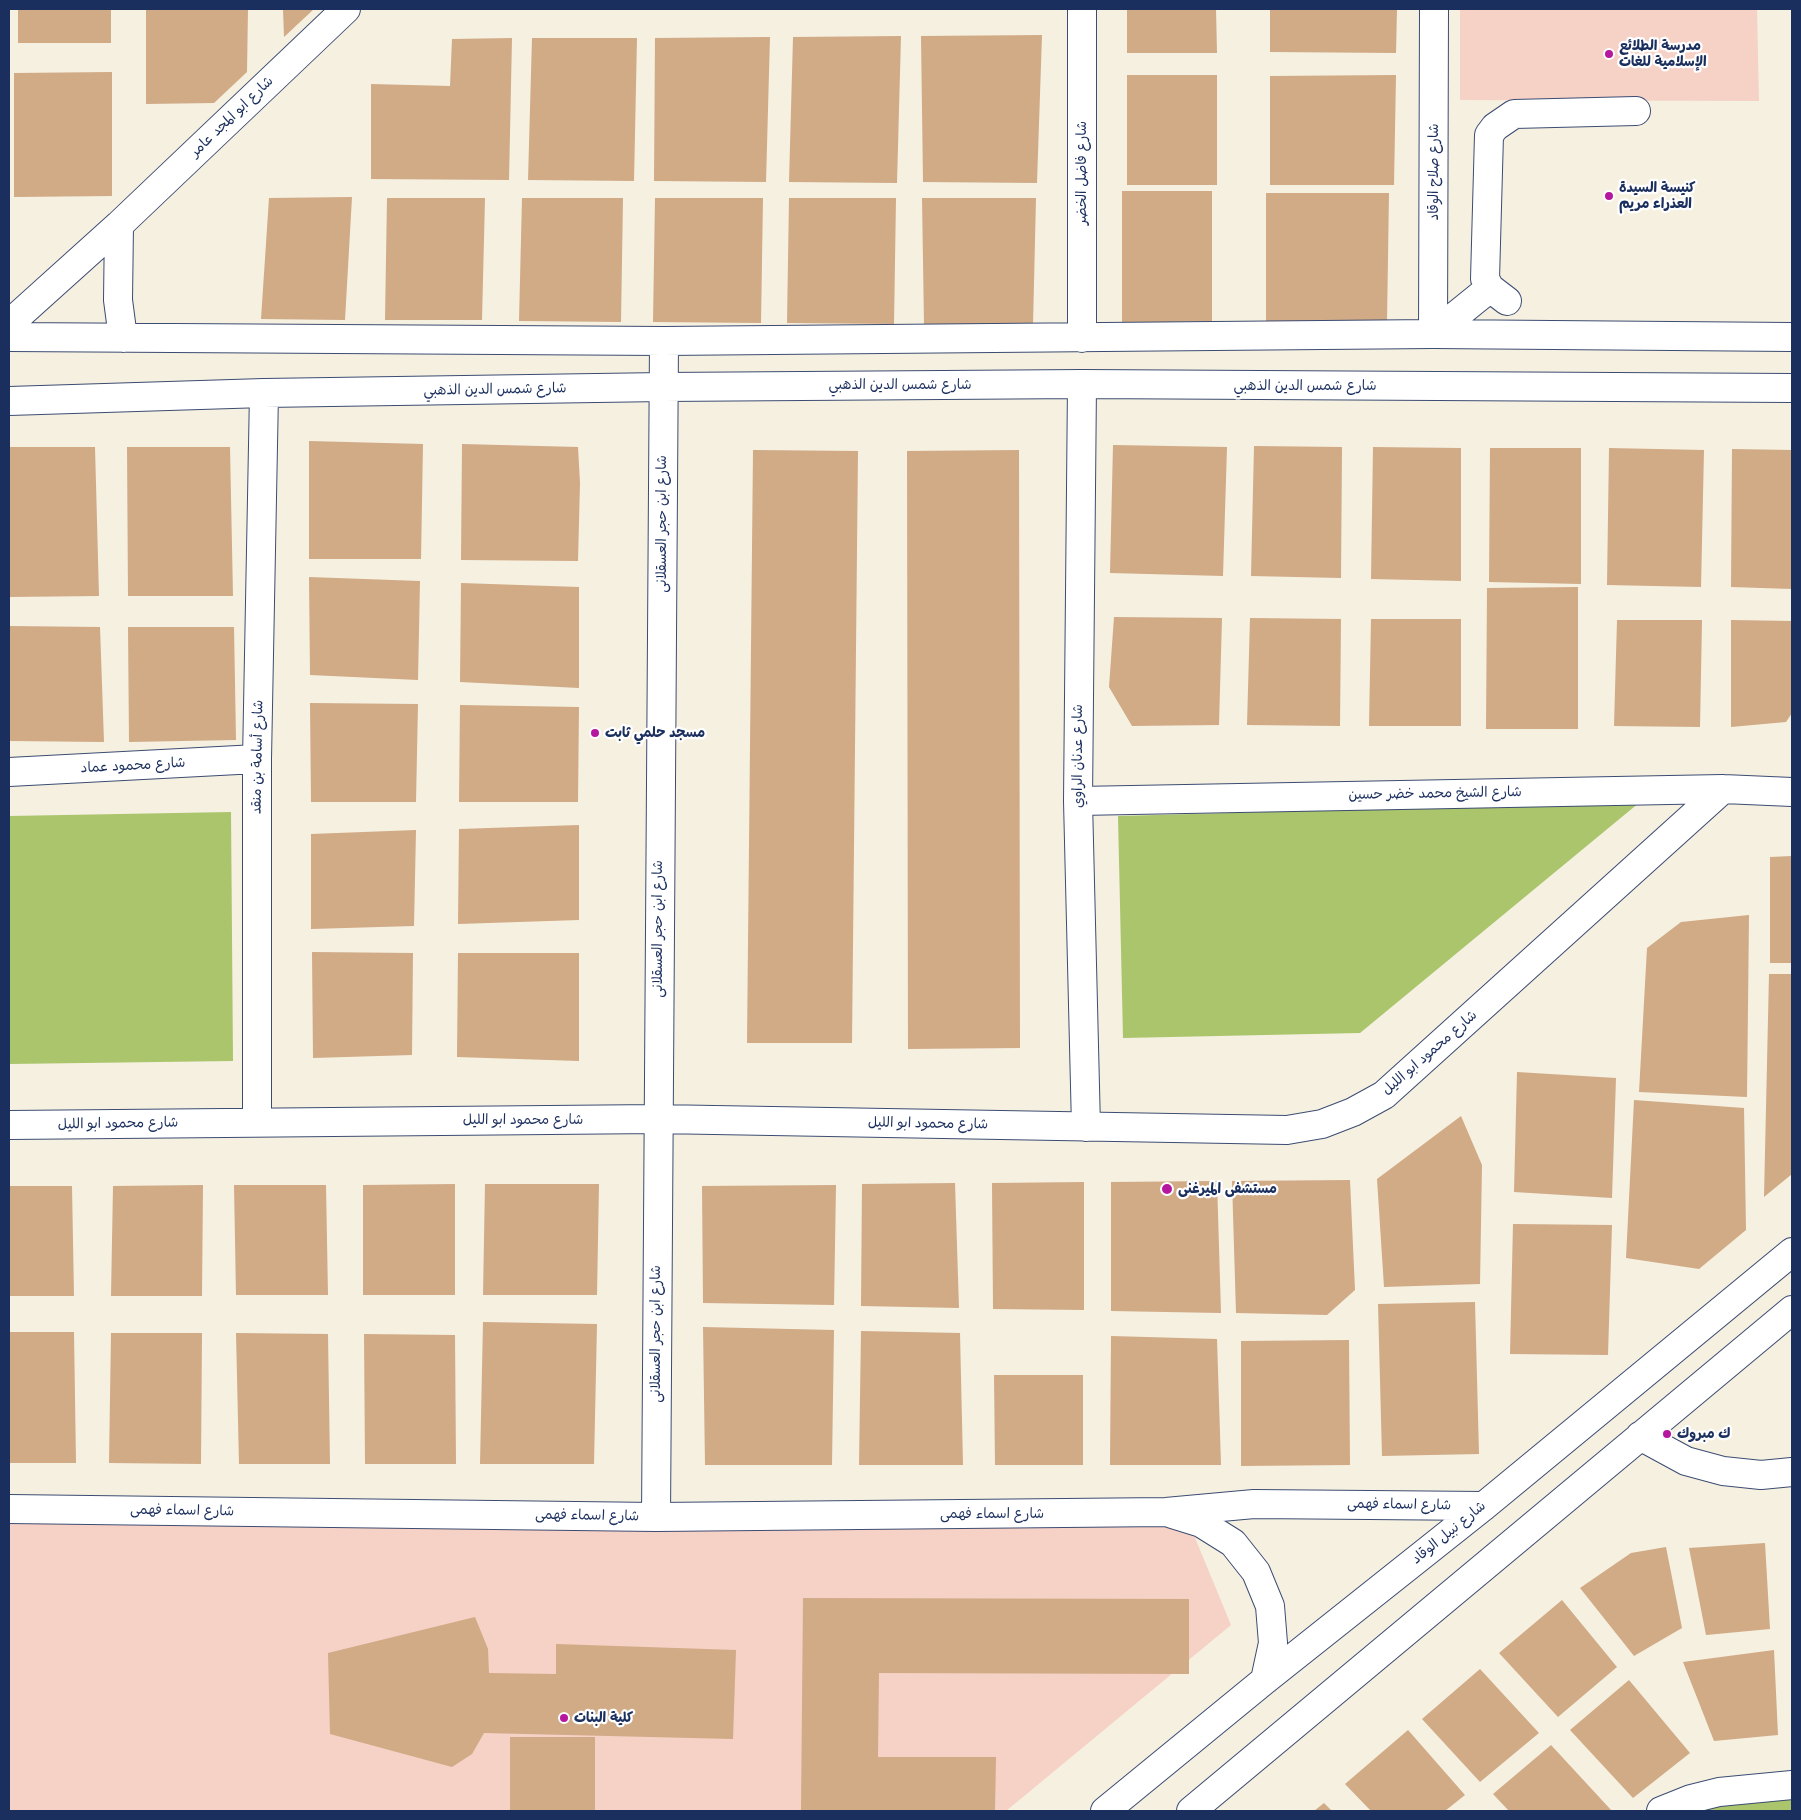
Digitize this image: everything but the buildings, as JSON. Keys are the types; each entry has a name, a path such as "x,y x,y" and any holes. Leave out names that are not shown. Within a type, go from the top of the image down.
{"street":[{"name":"شارع ابو المجد عامر","path":"9,324 119,225 346,9"},
{"name":"شارع فاضل الخضر","path":"1082,9 1082,338"},
{"name":"شارع صلاح الوقاد","path":"1433,334 1434,9"},
{"path":"1433,334 1499,295 1485,279 1489,135 1494,127 1514,114 1636,111"},
{"path":"119,225 118,300 123,338"},
{"path":"9,337 664,341 1433,334 1792,337"},
{"name":"شارع ابن حجر العسقلانى","path":"656,1516 657,1119 664,341"},
{"name":"شارع شمس الدين الذهبي","path":"9,401 264,394 663,387 1082,384 1792,388"},
{"name":"شارع عدنان الراوي","path":"1082,384 1078,802 1086,1127"},
{"name":"شارع أسامة بن منقد","path":"257,1121 258,759 264,394"},
{"name":"شارع محمود عماد","path":"9,772 258,759"},
{"name":"شارع الشيخ محمد خضر حسين","path":"1078,802 1723,789 1792,792"},
{"name":"شارع محمود ابو الليل","path":"9,1125 257,1121 657,1119 1287,1130 1322,1124 1353,1112 1384,1095 1723,789"},
{"name":"شارع نبيل الوقاد","path":"1105,1811 1265,1680 1484,1506 1792,1252"},
{"path":"1192,1811 1792,1310"},
{"path":"1640,1436 1686,1461 1723,1471 1761,1475 1792,1472"},
{"name":"شارع اسماء فهمى","path":"9,1509 656,1516 1166,1512 1254,1504 1484,1506"},
{"name":"شارع اسماء فهمى","path":"1166,1512 1202,1523 1233,1543 1256,1572 1270,1606 1273,1644 1265,1680"},
{"path":"1661,1811 1691,1799 1719,1792 1792,1785"}],"shaded area":[{"name":"مدرسة الطلائع الإسلامية للغات","path":"1460,9 1757,9 1759,101 1460,100"},
{"name":"كلية البنات","path":"1179,1499 1231,1625 1006,1811 9,1811 9,1519"}],"green space":[{"path":"1640,802 1360,1033 1123,1038 1118,816"},
{"path":"231,812 233,1061 9,1064 9,816"},
{"path":"1792,1795 1792,1811 1681,1811"}],"place":[{"name":"مدرسة الطلائع الإسلامية للغات","path":"1609,54"},
{"name":"كنيسة السيدة العذراء مريم","path":"1609,196"},
{"name":"مسجد حلمي ثابت","path":"595,733"},
{"name":"مستشفى الميرغنى","path":"1167,1189"},
{"name":"ك مبروك","path":"1667,1434"},
{"name":"كلية البنات","path":"564,1718"}]}
